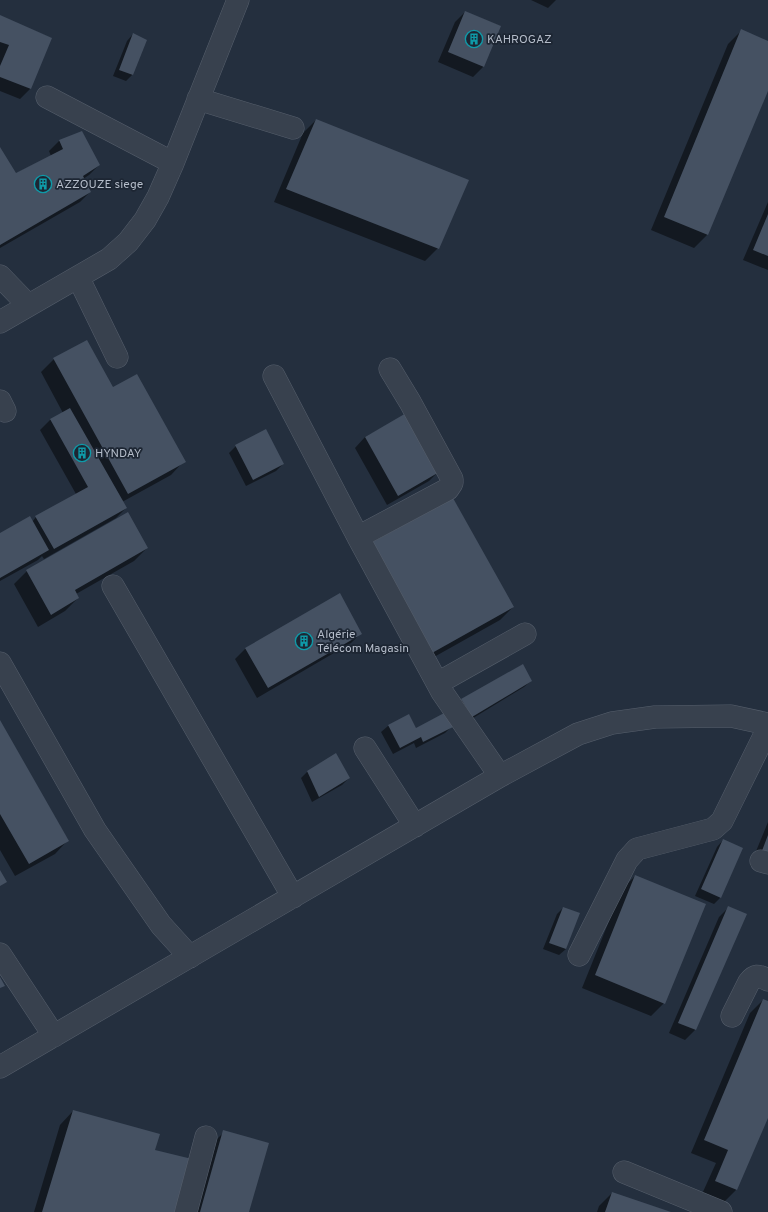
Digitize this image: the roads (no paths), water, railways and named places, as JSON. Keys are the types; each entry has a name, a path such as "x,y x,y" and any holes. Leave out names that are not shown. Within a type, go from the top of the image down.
{"street":[{"path":"0,322 109,259 128,242 145,220 158,197 238,0"},
{"path":"47,97 172,163"},
{"path":"198,99 293,128"},
{"path":"0,276 28,305"},
{"path":"78,276 117,357"},
{"path":"358,537 448,489 452,483 452,479 410,402 390,369"},
{"path":"274,376 358,537 442,692 500,776"},
{"path":"113,586 293,897"},
{"path":"438,683 525,634"},
{"path":"0,663 95,830 161,925 190,957"},
{"path":"0,1067 500,776 578,734 612,723 655,717 731,716 768,724"},
{"path":"579,955 632,853 637,849 713,829 722,821 768,728"},
{"path":"364,748 416,826"},
{"path":"0,954 54,1036"},
{"path":"732,1016 753,977 758,976 768,980"},
{"path":"186,1212 206,1137"},
{"path":"624,1172 721,1212"}],"place":[{"name":"KAHROGAZ","path":"474,39"},
{"name":"AZZOUZE siege","path":"43,184"},
{"name":"HYNDAY","path":"82,453"},
{"name":"Algérie Télécom Magasin","path":"304,641"}]}
